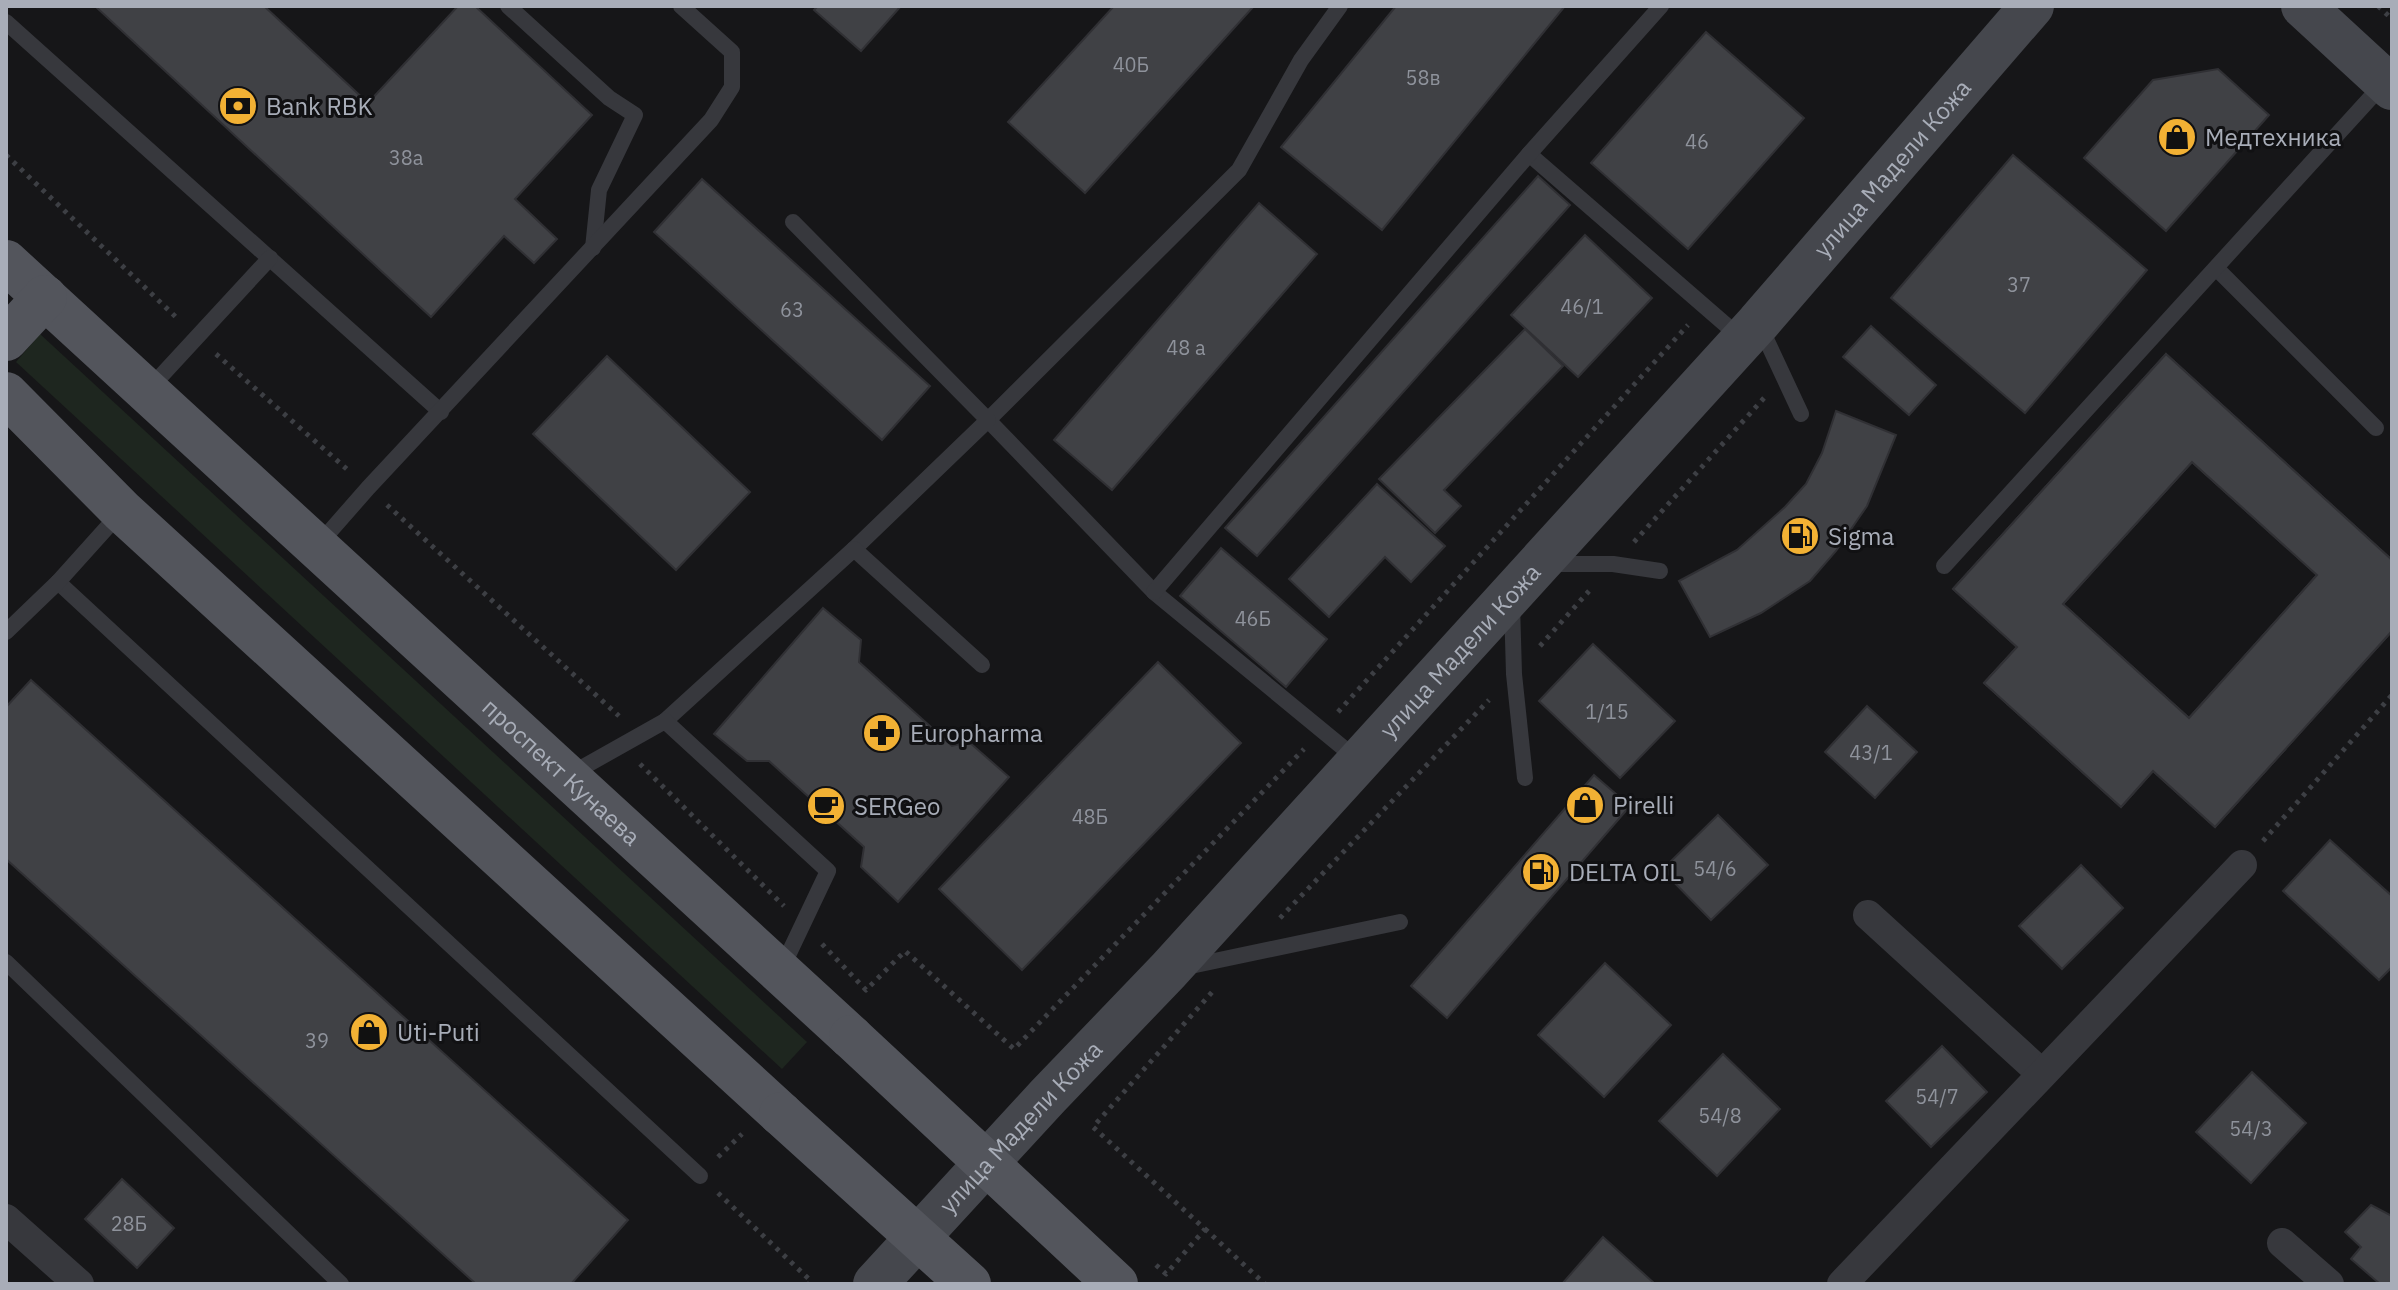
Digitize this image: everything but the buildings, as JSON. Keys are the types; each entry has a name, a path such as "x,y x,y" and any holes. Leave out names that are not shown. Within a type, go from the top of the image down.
{"main road":[{"name":"улица Мадели Кожа","path":"875,1284 1168,971 1750,331 2032,6"},
{"path":"2303,6 2389,85"},
{"name":"проспект Кунаева","path":"6,262 780,971 1116,1284"},
{"path":"6,339 45,297"},
{"path":"6,394 122,511 766,1125 969,1284"}],"street":[{"path":"1842,1284 2242,865"},
{"path":"1868,915 2042,1074"},
{"path":"6,1219 79,1284"},
{"path":"2282,1243 2329,1284"}],"lane":[{"path":"508,6 609,98 635,115 599,190 593,248"},
{"path":"316,547 711,120 732,87 732,52 681,6"},
{"path":"567,776 665,721 854,549 1239,170 1301,60 1340,6"},
{"path":"1154,592 1529,154 1661,6"},
{"path":"6,22 441,412"},
{"path":"1944,566 2216,268 2389,85"},
{"path":"1529,154 1705,306 1750,331 1784,377 1801,414"},
{"path":"793,222 1154,592 1359,761"},
{"path":"147,391 270,258"},
{"path":"2216,268 2376,428"},
{"path":"6,632 58,582 122,511"},
{"path":"854,549 982,665"},
{"path":"1525,778 1514,674 1525,579 1613,564 1660,571"},
{"path":"58,582 700,1176"},
{"path":"665,721 828,871 780,971"},
{"path":"1168,971 1400,922"},
{"path":"6,962 341,1284"}],"path":[{"path":"2378,6 2392,19"},
{"path":"622,746 866,990 905,951 1014,1049 1322,730 1705,306"},
{"path":"1265,1284 1093,1127 1245,955 1514,674 1784,377"},
{"path":"368,488 640,735"},
{"path":"2242,865 2392,695"},
{"path":"766,1125 742,1133 700,1176 811,1281 809,1284"},
{"path":"1156,1265 1166,1274 1205,1229"}],"shaded area":[{"path":"40,334 807,1042 782,1069 16,362"}],"place":[{"name":"Bank RBK","path":"238,106"},
{"name":"Медтехника","path":"2177,137"},
{"name":"Sigma","path":"1800,536"},
{"name":"Europharma","path":"882,733"},
{"name":"Pirelli","path":"1585,805"},
{"name":"SERGeo","path":"826,806"},
{"name":"DELTA OIL","path":"1541,872"},
{"name":"Uti-Puti","path":"369,1032"}]}
